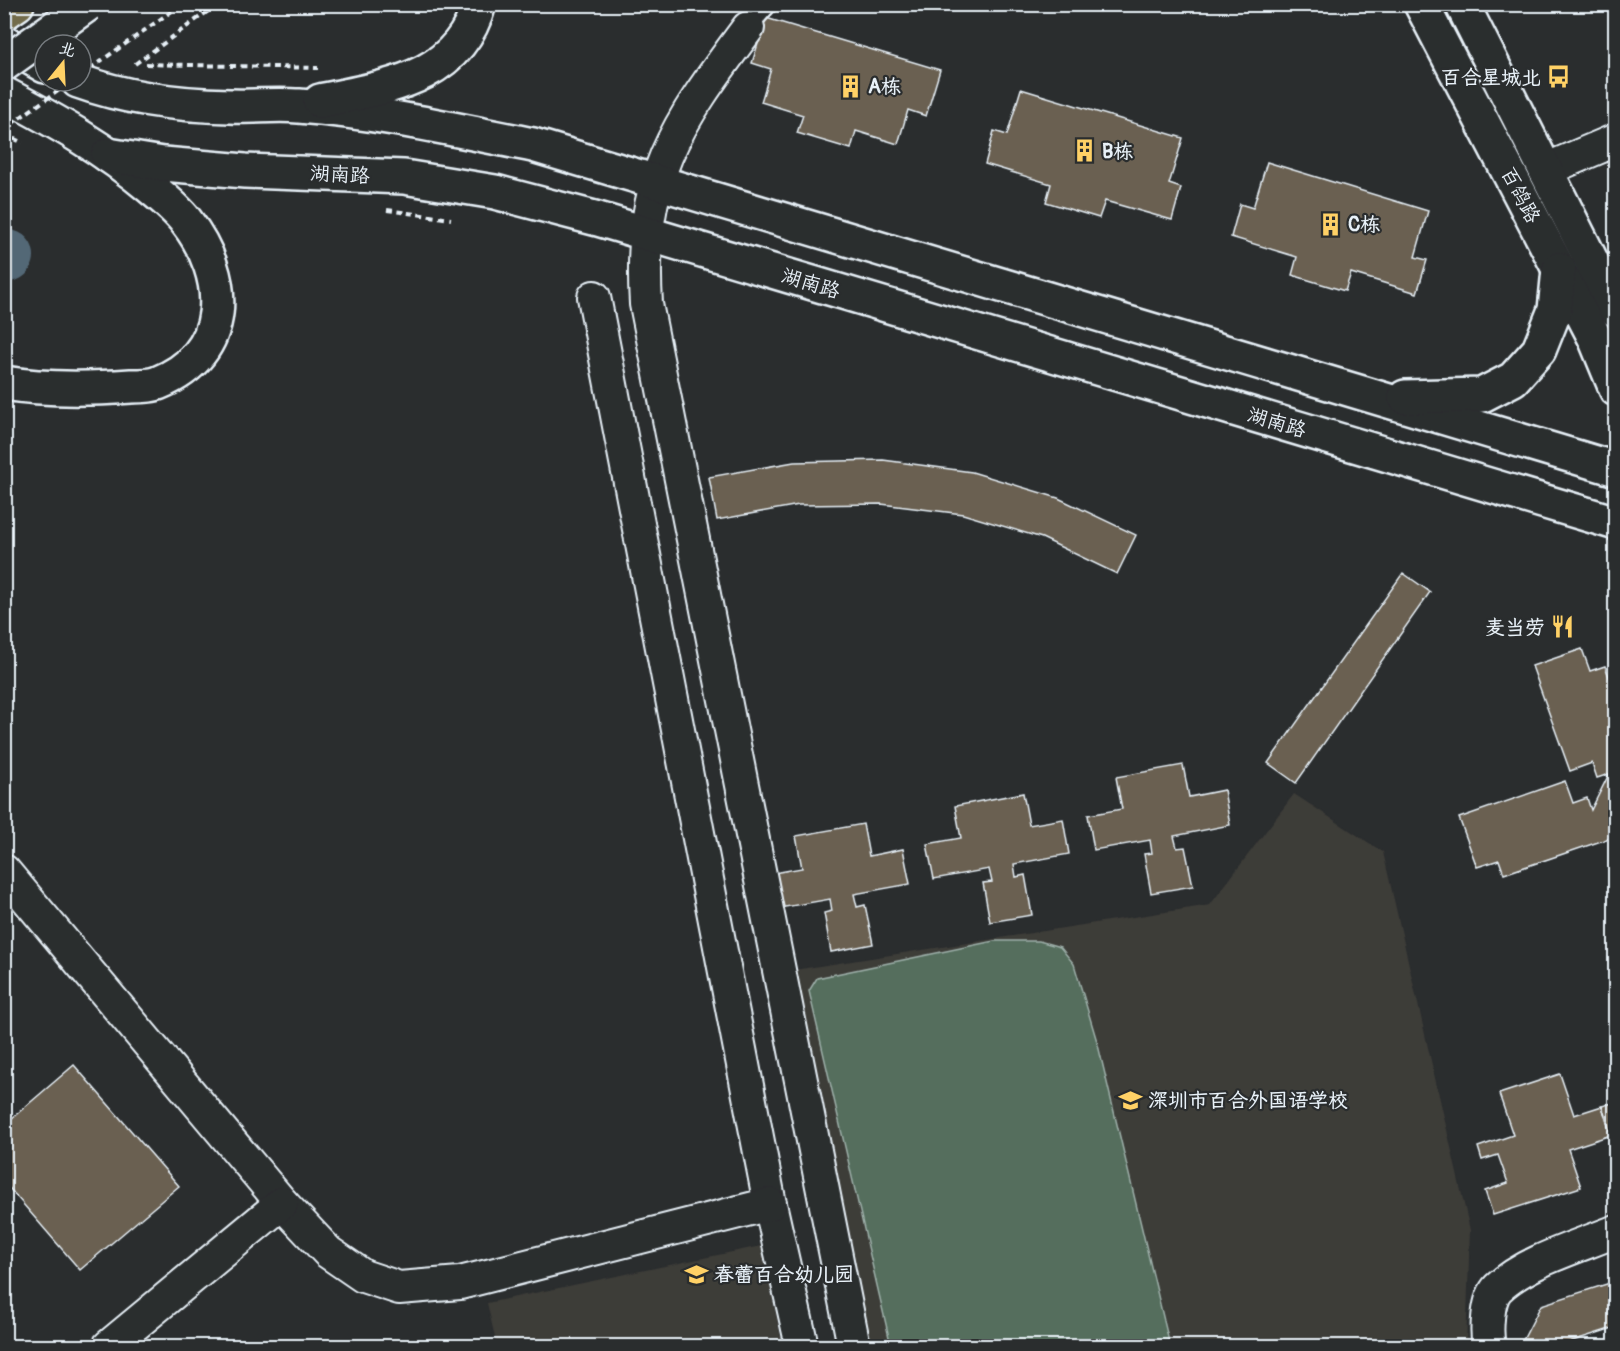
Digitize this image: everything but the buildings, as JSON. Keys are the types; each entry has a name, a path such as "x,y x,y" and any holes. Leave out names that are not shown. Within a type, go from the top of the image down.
{"main road":[{"path":"4,13 17,4"},
{"path":"4,64 88,4"},
{"path":"298,106 404,82 435,67 458,47 474,23 479,4"},
{"name":"百鸽路","path":"1421,4 1595,338 1616,389"},
{"name":"百鸽路","path":"1462,4 1616,310"},
{"path":"4,42 33,59"},
{"path":"93,86 148,98 229,106 298,106 421,124 533,145 1616,469"},
{"name":"湖南路","path":"8,109 58,121 108,155 163,164 244,171 404,177 495,192 646,234 1616,523"},
{"path":"11,384 98,388 157,384 183,370 203,353 212,332 217,315 217,294 212,269 186,220 108,155"},
{"path":"1380,398 1482,395 1513,379 1539,350 1555,310 1559,269"}],"street":[{"path":"748,28 696,97 680,124 656,183 646,234 644,269 648,315 854,1347"},
{"path":"1545,170 1616,140"},
{"path":"594,297 771,1204 802,1347"},
{"path":"4,871 282,1203 328,1252 363,1276 399,1288 460,1283 771,1204"},
{"path":"109,1347 282,1203"},
{"path":"1489,1347 1489,1311 1496,1289 1524,1270 1616,1231"}],"lane":[{"path":"748,28 769,4"}],"path":[{"path":"93,67 182,4"},
{"path":"218,4 135,64 327,68"},
{"path":"8,109 45,93"},
{"path":"377,208 457,220"}],"shaded area":[{"name":"深圳市百合外国语学校","path":"1294,794 1383,852 1470,1230 1466,1346 871,1346 794,970 1210,905"},
{"name":"春蕾百合幼儿园","path":"761,1246 783,1346 497,1346 487,1303"}],"green space":[{"path":"994,941 1039,941 1060,947 1074,964 1098,1045 1170,1346 891,1346 809,991 817,978"}],"waterway":[{"path":"4,255 8,256"}],"place":[{"name":"百合星城北","path":"1559,77"},
{"name":"A栋","path":"850,86"},
{"name":"B栋","path":"1084,151"},
{"name":"C栋","path":"1330,224"},
{"name":"麦当劳","path":"1563,627"},
{"name":"深圳市百合外国语学校","path":"1130,1100"},
{"name":"春蕾百合幼儿园","path":"696,1274"}]}
